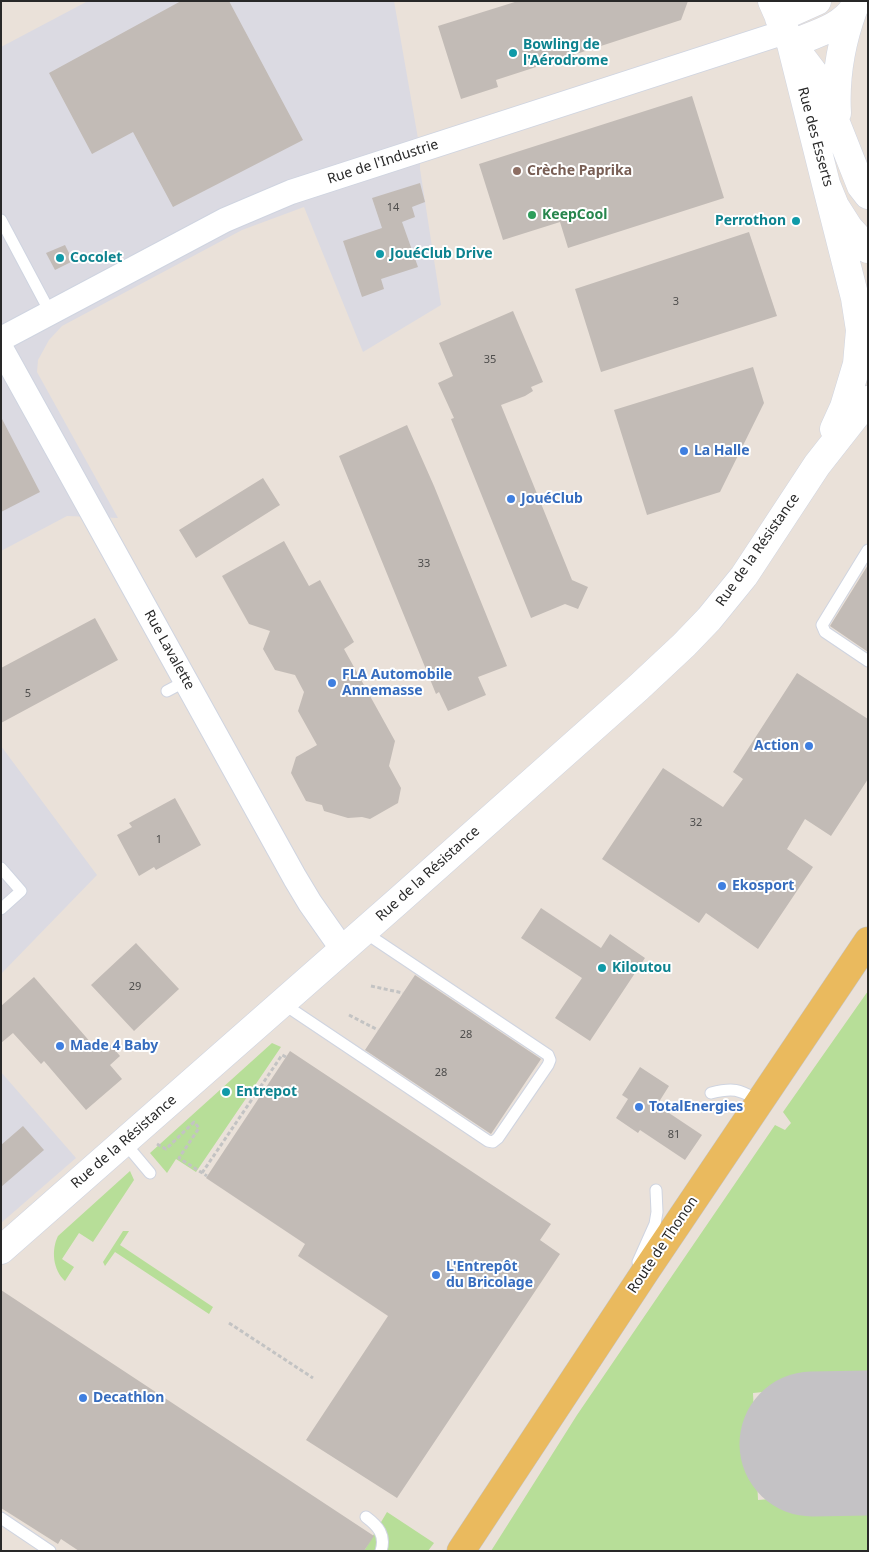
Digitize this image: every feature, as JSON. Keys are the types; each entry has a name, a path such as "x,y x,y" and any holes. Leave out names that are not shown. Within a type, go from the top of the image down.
{"main road":[{"name":"Route de Thonon","path":"461,1551 868,941"}],"street":[{"path":"782,24 817,1"},
{"path":"782,24 838,24 856,5"},
{"path":"838,129 838,67 842,44 856,5"},
{"name":"Rue des Esserts","path":"782,24 816,75 861,186 868,195"},
{"name":"Rue des Esserts","path":"782,24 826,184 848,228 868,249"},
{"name":"Rue de l'Industrie","path":"1,339 225,220 290,192 782,24"},
{"name":"Rue de la Résistance","path":"817,465 844,407 857,364 862,292 836,221 826,184"},
{"name":"Rue Lavalette","path":"1,348 176,686 310,903 343,950"},
{"name":"Rue de la Résistance","path":"1,1250 343,950 638,688 698,631 744,576 817,465 861,414"}],"lane":[{"path":"1,220 6,239 51,314"},
{"path":"868,550 822,625 825,632 868,661"},
{"path":"1,868 21,891 1,909"},
{"path":"282,1003 488,1141 493,1142 498,1138 548,1065 550,1060 548,1054 363,932"},
{"path":"711,1093 725,1089 737,1090 760,1101"},
{"path":"131,1136 150,1173"},
{"path":"606,1332 655,1224 657,1212 656,1190"},
{"path":"366,1517 378,1527 382,1542 380,1551"},
{"path":"1,1518 50,1551"}],"path":[{"path":"371,986 403,993"},
{"path":"349,1015 378,1030"},
{"path":"202,1173 282,1055 286,1057"},
{"path":"131,1136 166,1150 194,1122 199,1128 179,1158 207,1176"},
{"path":"229,1323 313,1378"}],"shaded area":[{"path":"88,1 394,1 420,150 420,169 441,305 363,352 304,207 242,230 62,326 49,340 38,360 37,372 118,518 67,516 1,551 1,47"},
{"path":"1,746 97,875 1,974"},
{"path":"1,1072 76,1158 1,1223"}],"green space":[{"path":"868,991 868,1377 849,1374 784,1378 784,1390 753,1393 758,1500 782,1498 783,1507 868,1505 868,1551 491,1551 577,1415 775,1125 785,1130 791,1123 783,1112"},
{"path":"272,1043 281,1047 196,1172 176,1159 167,1173 150,1153"},
{"path":"130,1171 134,1180 93,1242 79,1233 62,1259 74,1267 65,1281 58,1271 54,1260 54,1247 58,1236"},
{"path":"123,1231 129,1231 120,1245 213,1307 209,1314 115,1252 105,1266 103,1262"},
{"path":"387,1512 434,1543 428,1551 364,1551"}],"building":[{"path":"181,1 229,1 303,140 173,207 133,132 92,154 49,73"},
{"name":"Bowling de l'Aérodrome","path":"518,1 688,1 681,20 496,80 498,87 461,99 438,26"},
{"path":"692,96 724,198 568,248 560,222 503,240 479,164"},
{"name":"JouéClub Drive","path":"420,183 425,202 412,207 415,217 402,222 418,267 381,279 384,289 362,297 343,241 382,228 372,198"},
{"path":"749,232 777,316 601,372 575,289"},
{"name":"Cocolet","path":"65,245 73,261 55,270 46,253"},
{"name":"JouéClub","path":"513,311 543,382 531,387 533,391 525,396 501,405 572,580 588,587 578,609 565,604 531,618 451,419 454,418 438,383 453,376 439,343"},
{"name":"La Halle","path":"753,367 764,403 720,492 647,515 614,410"},
{"path":"1,417 40,492 1,512"},
{"path":"407,425 434,486 507,666 478,677 486,695 448,711 439,692 436,694 339,456"},
{"path":"263,478 280,505 196,558 179,530"},
{"name":"FLA Automobile Annemasse","path":"284,541 309,586 320,580 354,642 344,649 395,741 389,766 401,788 398,803 370,819 362,817 348,818 324,811 322,805 306,801 291,773 296,757 317,745 298,711 304,692 295,675 275,670 263,649 270,631 249,624 222,576"},
{"path":"868,565 868,652 830,626"},
{"path":"95,618 118,660 1,723 1,668"},
{"path":"797,673 868,719 868,779 831,836 805,819 787,849 813,867 758,949 706,913 699,923 602,859 663,768 723,807 743,779 733,772"},
{"path":"175,798 201,845 156,870 154,867 139,876 117,835 132,827 129,823"},
{"name":"Kiloutou","path":"541,908 601,948 610,934 645,958 590,1041 555,1018 582,978 521,938"},
{"path":"136,943 179,989 134,1031 91,985"},
{"path":"415,975 541,1059 491,1134 365,1050"},
{"name":"Made 4 Baby","path":"34,977 98,1051 108,1042 120,1056 110,1065 122,1079 86,1110 44,1061 41,1064 13,1033 1,1043 1,1006"},
{"name":"L'Entrepôt du Bricolage","path":"290,1051 551,1224 540,1240 560,1254 397,1498 306,1440 388,1316 298,1256 305,1244 206,1178"},
{"path":"640,1067 669,1086 657,1105 702,1135 685,1160 640,1130 638,1133 616,1118 628,1099 622,1095"},
{"path":"23,1126 44,1150 1,1187 1,1145"},
{"name":"Decathlon","path":"1,1290 374,1536 364,1551 79,1551 61,1539 58,1544 1,1508"}],"runway":[{"path":"812,1444 868,1443"}],"place":[{"name":"Bowling de l'Aérodrome","path":"513,53"},
{"name":"Crèche Paprika","path":"517,171"},
{"name":"KeepCool","path":"532,215"},
{"name":"Perrothon","path":"796,221"},
{"name":"JouéClub Drive","path":"380,254"},
{"name":"Cocolet","path":"60,258"},
{"name":"La Halle","path":"684,451"},
{"name":"JouéClub","path":"511,499"},
{"name":"FLA Automobile Annemasse","path":"332,683"},
{"name":"Action","path":"809,746"},
{"name":"Ekosport","path":"722,886"},
{"name":"Kiloutou","path":"602,968"},
{"name":"Made 4 Baby","path":"60,1046"},
{"name":"Entrepot","path":"226,1092"},
{"name":"TotalEnergies","path":"639,1107"},
{"name":"L'Entrepôt du Bricolage","path":"436,1275"},
{"name":"Decathlon","path":"83,1398"}]}
